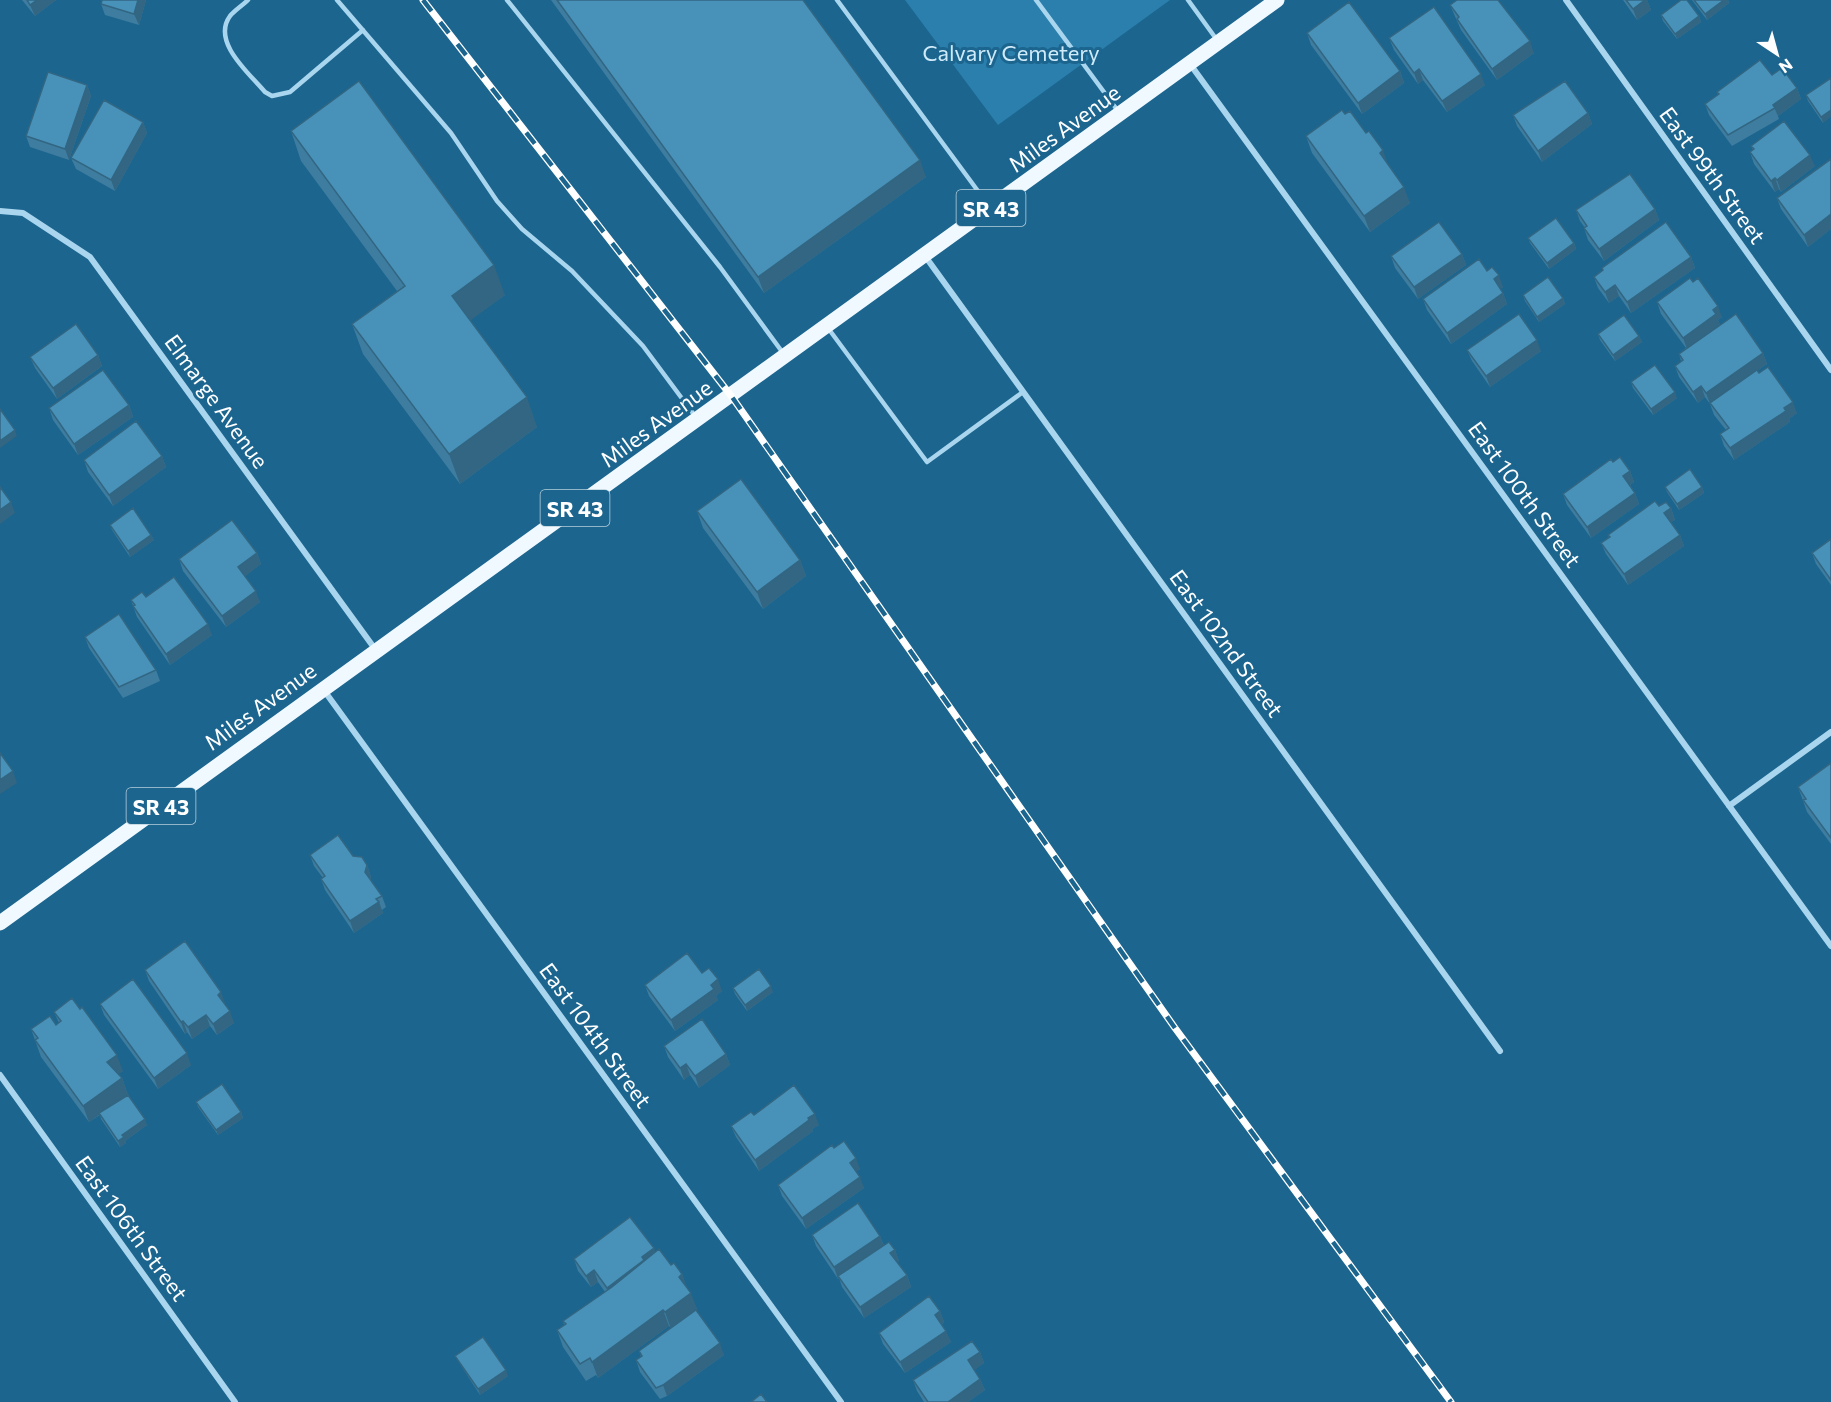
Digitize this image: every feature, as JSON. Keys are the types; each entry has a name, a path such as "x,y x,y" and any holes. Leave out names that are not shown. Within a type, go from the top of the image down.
{"main road":[{"name":"Miles Avenue","path":"0,923 322,688 698,421 1277,0"}],"street":[{"name":"East 99th Street","path":"1566,0 1831,370"},
{"name":"East 100th Street","path":"1190,64 1831,946"},
{"name":"Elmarge Avenue","path":"0,211 23,213 90,257 375,650"},
{"name":"East 102nd Street","path":"925,256 1500,1052"},
{"name":"East 104th Street","path":"322,688 841,1402"},
{"path":"1729,806 1831,732"},
{"name":"East 106th Street","path":"0,1075 235,1402"}],"lane":[{"path":"248,0 230,16 225,31 228,47 265,92 272,96 290,92 363,30"},
{"path":"337,0 451,133 497,201 522,229 572,271 643,346 698,421"},
{"path":"507,0 720,267 786,357"},
{"path":"837,0 991,208"},
{"path":"1036,0 1120,114"},
{"path":"1188,0 1219,42"},
{"path":"827,327 927,462 1023,392"}],"green space":[{"name":"Calvary Cemetery","path":"905,0 1170,0 998,125"}],"building":[{"path":"27,0 37,0 30,5"},
{"path":"102,0 138,0 134,14 101,4"},
{"path":"557,0 803,0 920,160 758,277"},
{"path":"1457,0 1498,0 1530,41 1492,69 1457,19 1459,17 1450,5"},
{"path":"1626,0 1645,0 1633,9"},
{"path":"1681,0 1687,0 1699,16 1675,34 1661,15"},
{"path":"1694,0 1724,0 1705,14"},
{"path":"1349,2 1400,71 1358,103 1307,33"},
{"path":"1434,7 1481,74 1442,101 1419,69 1414,73 1389,38"},
{"path":"1760,60 1772,75 1782,68 1797,88 1773,105 1775,108 1728,135 1705,104 1719,94 1717,92"},
{"path":"48,72 87,85 65,149 26,136"},
{"path":"1831,78 1831,110 1821,117 1806,95"},
{"path":"359,81 494,265 452,296 527,397 449,454 352,324 405,286 291,131"},
{"path":"1565,81 1588,113 1538,151 1513,115"},
{"path":"104,100 143,122 111,180 71,158"},
{"path":"1342,110 1345,114 1350,111 1366,133 1369,131 1383,150 1380,153 1404,187 1364,216 1306,136"},
{"path":"1784,121 1810,155 1777,180 1775,178 1771,181 1750,152 1754,149 1751,146"},
{"path":"1831,159 1831,214 1804,235 1777,198"},
{"path":"1630,174 1655,209 1599,249 1584,228 1587,226 1576,210"},
{"path":"1556,218 1574,243 1547,263 1528,238"},
{"path":"1439,222 1462,254 1414,287 1391,256"},
{"path":"1666,222 1691,257 1627,302 1615,285 1605,292 1594,277 1603,270 1602,268"},
{"path":"1479,259 1487,271 1492,267 1499,275 1494,279 1503,293 1447,333 1423,299"},
{"path":"1548,277 1563,298 1537,317 1523,295"},
{"path":"1690,278 1693,282 1698,278 1718,306 1713,310 1716,314 1683,338 1657,302"},
{"path":"1519,314 1537,340 1486,376 1467,350"},
{"path":"1736,314 1763,353 1706,393 1701,386 1693,392 1675,366 1683,360 1679,354"},
{"path":"1624,315 1639,336 1613,355 1598,334"},
{"path":"76,324 98,355 53,388 30,357"},
{"path":"1655,365 1675,392 1651,409 1631,382"},
{"path":"1768,367 1793,402 1784,408 1786,411 1730,448 1720,434 1729,428 1710,403 1757,370 1759,373"},
{"path":"103,370 129,405 74,444 49,408"},
{"path":"0,409 15,430 0,441"},
{"path":"136,421 162,456 109,495 84,460"},
{"path":"1620,457 1630,471 1623,476 1635,493 1587,527 1563,494 1611,459 1613,462"},
{"path":"1690,469 1702,487 1677,504 1665,487"},
{"path":"741,479 800,560 757,592 697,511"},
{"path":"0,487 11,502 0,510"},
{"path":"1655,501 1659,506 1666,502 1671,508 1664,513 1680,535 1624,574 1601,543 1610,537 1608,535"},
{"path":"133,508 151,535 128,551 110,525"},
{"path":"232,520 257,553 238,567 256,591 222,616 179,559"},
{"path":"1831,539 1831,580 1812,553"},
{"path":"174,577 208,624 166,654 131,600 142,592 146,597"},
{"path":"119,614 156,670 119,687 85,637"},
{"path":"0,753 13,771 0,780"},
{"path":"1831,763 1831,838 1803,800 1806,799 1798,787"},
{"path":"338,835 353,856 362,857 367,865 365,872 382,896 376,899 379,902 350,921 321,879 325,876 310,855"},
{"path":"185,941 221,992 218,995 230,1011 213,1024 206,1015 188,1027 183,1021 181,1022 145,970"},
{"path":"687,953 702,973 709,968 718,979 711,985 714,989 671,1020 645,985"},
{"path":"759,969 771,986 745,1005 733,988"},
{"path":"133,979 187,1053 154,1078 100,1004"},
{"path":"72,998 80,1009 82,1007 117,1055 107,1062 122,1078 83,1106 35,1040 38,1038 31,1029 50,1016 56,1025 61,1021 54,1012"},
{"path":"702,1019 726,1054 695,1076 686,1064 680,1068 664,1046"},
{"path":"222,1084 241,1112 216,1130 196,1102"},
{"path":"794,1085 815,1114 755,1160 731,1126 751,1112 754,1115"},
{"path":"128,1095 145,1119 122,1135 124,1137 118,1141 99,1113"},
{"path":"844,1141 856,1158 850,1163 860,1177 802,1218 778,1185 832,1145 834,1148"},
{"path":"858,1203 880,1236 834,1267 812,1235"},
{"path":"630,1217 654,1248 642,1257 644,1260 607,1288 594,1270 586,1276 574,1259"},
{"path":"889,1242 895,1250 890,1253 907,1275 860,1307 838,1276"},
{"path":"659,1249 671,1265 674,1263 682,1274 679,1277 691,1293 665,1312 663,1310 592,1362 590,1358 580,1364 557,1330 566,1324 563,1321 612,1287"},
{"path":"929,1296 940,1311 935,1315 946,1331 900,1362 879,1333"},
{"path":"696,1310 720,1343 656,1388 636,1360 642,1356 639,1351"},
{"path":"483,1337 506,1370 478,1389 455,1356"},
{"path":"972,1341 980,1352 968,1360 980,1379 948,1402 928,1402 913,1380"},
{"path":"761,1394 767,1402 751,1402"}],"railway":[{"path":"423,0 732,397 1175,1028 1451,1402"}]}
